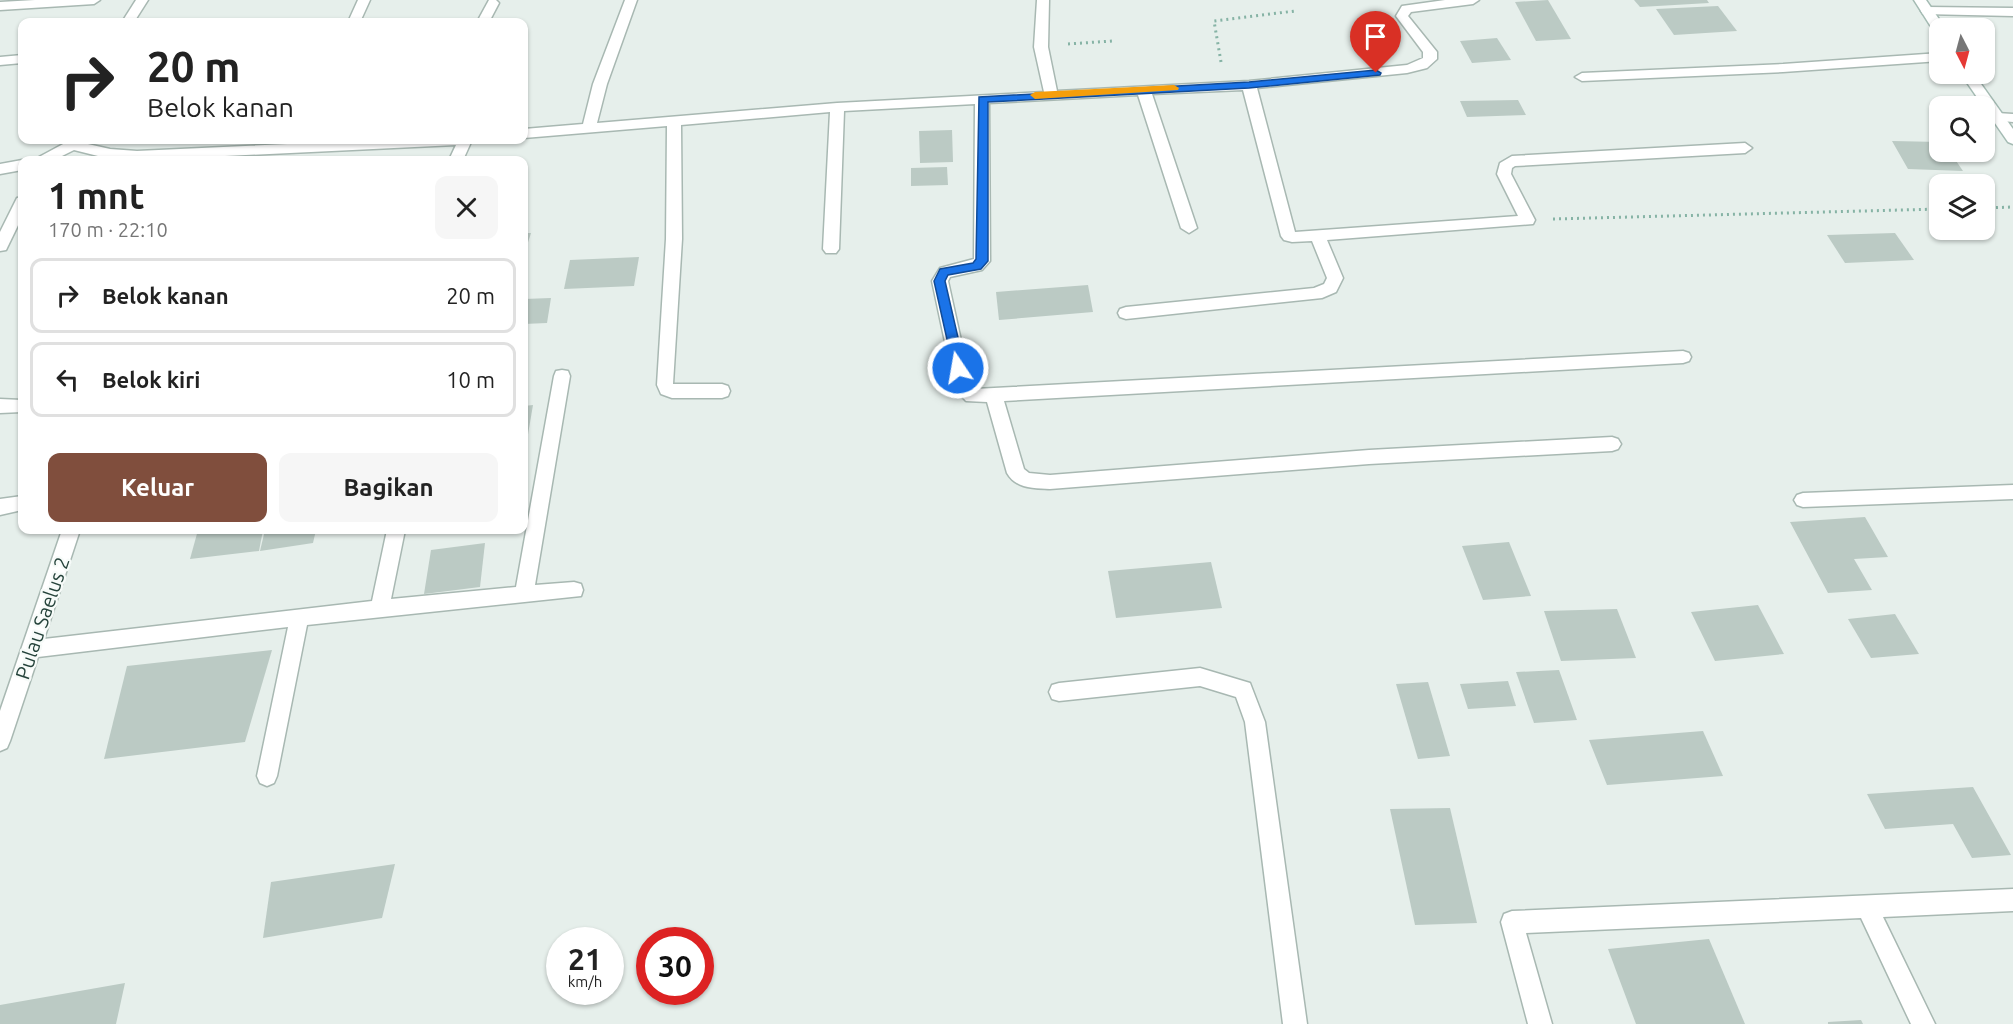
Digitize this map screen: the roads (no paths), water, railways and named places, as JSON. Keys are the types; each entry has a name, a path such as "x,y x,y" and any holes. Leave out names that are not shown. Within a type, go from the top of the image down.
{"street":[{"path":"0,6 94,0"},
{"path":"131,18 142,0"},
{"path":"356,18 364,0"},
{"path":"589,128 600,84 631,0"},
{"path":"1043,0 1041,47 1051,94"},
{"path":"528,134 837,107 1249,85 1376,73 1422,65 1430,59 1430,52 1402,16 1406,9 1473,0"},
{"path":"485,18 493,3"},
{"path":"1924,6 2013,12"},
{"path":"1582,78 1929,58"},
{"path":"0,61 18,59"},
{"path":"1975,84 2013,139"},
{"path":"1249,85 1287,233 1292,237 1528,220 1504,174 1505,166 1512,161 1745,148"},
{"path":"1143,89 1190,228"},
{"path":"982,99 982,261 977,266 945,272 939,281 963,389 972,396 1683,357"},
{"path":"831,249 837,107"},
{"path":"1997,117 2013,118"},
{"path":"674,120 674,239 665,385 672,391 722,392"},
{"path":"50,156 69,144"},
{"path":"78,144 110,154 217,156 300,144"},
{"path":"0,169 18,166"},
{"path":"1,246 18,210"},
{"path":"1126,312 1316,294 1330,288 1335,278 1318,236"},
{"path":"524,595 562,376"},
{"path":"994,395 1016,473 1025,480 1050,482 1369,457 1612,444"},
{"path":"0,406 18,406"},
{"path":"1803,500 2013,492"},
{"path":"0,507 18,504"},
{"name":"Pulau Saelus 2","path":"0,741 70,534"},
{"path":"380,608 395,534"},
{"path":"32,649 380,608 574,590"},
{"path":"267,776 299,619"},
{"path":"1059,692 1200,677 1243,690 1255,722 1295,1024"},
{"path":"1540,1024 1512,922 1765,909 2013,900"},
{"path":"1867,907 1923,1024"}]}
